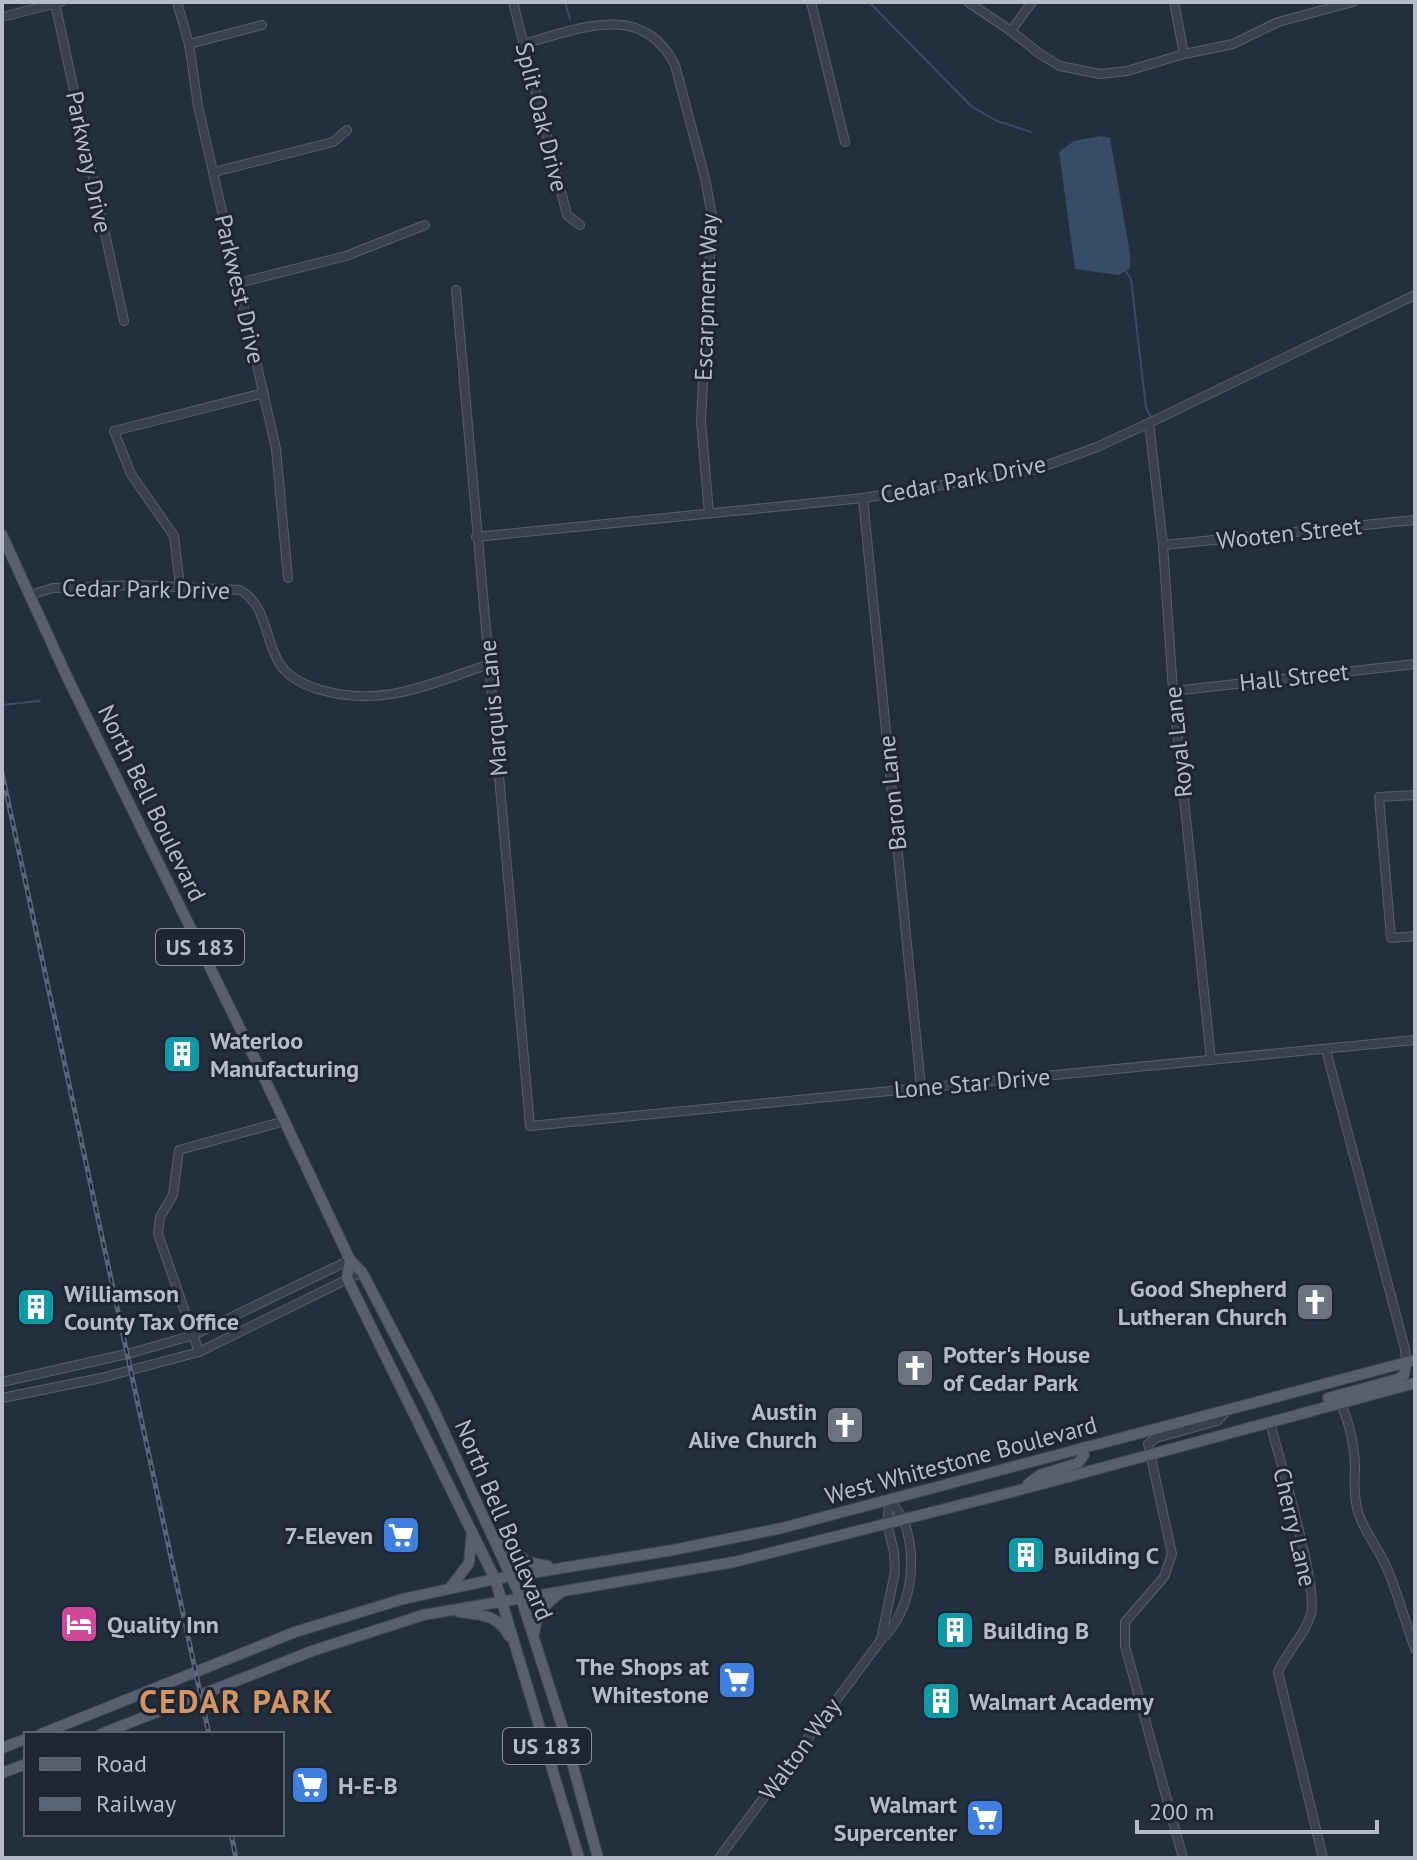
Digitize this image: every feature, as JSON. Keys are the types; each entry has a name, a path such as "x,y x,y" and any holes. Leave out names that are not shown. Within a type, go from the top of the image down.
{"main road":[{"name":"North Bell Boulevard","path":"2,535 350,1260 362,1272 432,1406 492,1533 521,1598 563,1729 598,1858"},
{"path":"347,1278 350,1260"},
{"name":"North Bell Boulevard","path":"347,1278 495,1579 579,1858"},
{"path":"1307,1411 1316,1401 1401,1378 1411,1361"},
{"name":"West Whitestone Boulevard","path":"46,1732 295,1632 403,1599 511,1576 737,1538 1411,1361"},
{"name":"West Whitestone Boulevard","path":"106,1732 312,1651 445,1610 734,1562 1016,1491 1415,1383"},
{"path":"1016,1491 1040,1475 1078,1463 1084,1455 1082,1448"},
{"path":"450,1588 469,1563 472,1530"},
{"path":"492,1533 527,1562 558,1568"},
{"path":"534,1640 535,1622 543,1605 561,1592"},
{"path":"445,1610 492,1616 504,1626 519,1655"},
{"path":"2,1748 24,1740"},
{"path":"2,1773 24,1765"}],"street":[{"name":"Parkwest Drive","path":"177,2 189,44 198,106 264,393 281,483 288,578"},
{"name":"Split Oak Drive","path":"513,2 567,215 580,225"},
{"path":"811,2 845,142"},
{"path":"968,2 1060,66 1100,74 1127,71 1184,54 1233,44 1278,22 1353,2"},
{"path":"1011,31 1032,2"},
{"path":"1174,2 1184,54"},
{"path":"2,17 58,3"},
{"name":"Parkway Drive","path":"58,3 124,321"},
{"name":"Escarpment Way","path":"523,44 606,23 624,23 656,37 675,65 712,216 701,421 709,513"},
{"path":"189,44 262,25"},
{"path":"214,172 333,142 347,130"},
{"path":"239,283 346,256 425,225"},
{"name":"Marquis Lane","path":"456,290 530,1126"},
{"name":"Cedar Park Drive","path":"476,537 863,498 1034,470 1097,447 1415,295"},
{"path":"180,586 174,536 131,474 114,431 264,393"},
{"name":"Royal Lane","path":"1149,423 1211,1060"},
{"name":"Baron Lane","path":"863,498 921,1087"},
{"name":"Wooten Street","path":"1163,545 1415,520"},
{"name":"Cedar Park Drive","path":"30,595 53,588 229,587 249,595 259,608 274,652 287,673 312,687 331,693 374,698 395,695 490,664"},
{"name":"Hall Street","path":"1173,691 1415,664"},
{"path":"1415,795 1379,797 1391,938 1415,936"},
{"name":"Lone Star Drive","path":"530,1126 1415,1040"},
{"path":"1326,1050 1411,1361"},
{"path":"199,1352 158,1234 160,1217 173,1195 179,1150 285,1121"},
{"path":"2,1382 128,1354 194,1335 350,1260"},
{"path":"2,1398 131,1371 199,1352 362,1272"},
{"path":"1340,1402 1346,1415 1352,1447 1358,1511 1367,1535 1388,1570 1415,1649"},
{"path":"1183,1858 1125,1646 1125,1622 1164,1577 1172,1554 1148,1444 1156,1438 1217,1421 1226,1412"},
{"name":"Cherry Lane","path":"1270,1422 1306,1564 1312,1611 1305,1630 1286,1652 1278,1672 1323,1858"},
{"name":"Walton Way","path":"719,1858 892,1629 906,1600 911,1568 903,1519 890,1500"},
{"name":"Walton Way","path":"881,1640 895,1572 887,1523 890,1500"}],"water":[{"path":"1101,136 1110,138 1130,254 1130,268 1119,275 1075,269 1059,152 1074,141"}],"waterway":[{"path":"565,2 570,19"},
{"path":"869,2 971,106 997,121 1031,132"},
{"path":"1125,270 1131,279 1146,408 1151,417"},
{"path":"2,705 40,701"}],"railway":[{"path":"2,773 209,1732"},
{"path":"231,1836 236,1858"}],"place":[{"name":"Waterloo Manufacturing","path":"182,1054"},
{"name":"Good Shepherd Lutheran Church","path":"1315,1302"},
{"name":"Williamson County Tax Office","path":"36,1307"},
{"name":"Potter's House of Cedar Park","path":"915,1368"},
{"name":"Austin Alive Church","path":"845,1425"},
{"name":"7-Eleven","path":"401,1535"},
{"name":"Building C","path":"1026,1555"},
{"name":"Quality Inn","path":"79,1624"},
{"name":"Building B","path":"955,1630"},
{"name":"The Shops at Whitestone","path":"737,1680"},
{"name":"Walmart Academy","path":"941,1701"},
{"name":"H-E-B","path":"310,1785"},
{"name":"Walmart Supercenter","path":"985,1818"}],"district":[{"name":"CEDAR PARK","path":"237,1701"}]}
